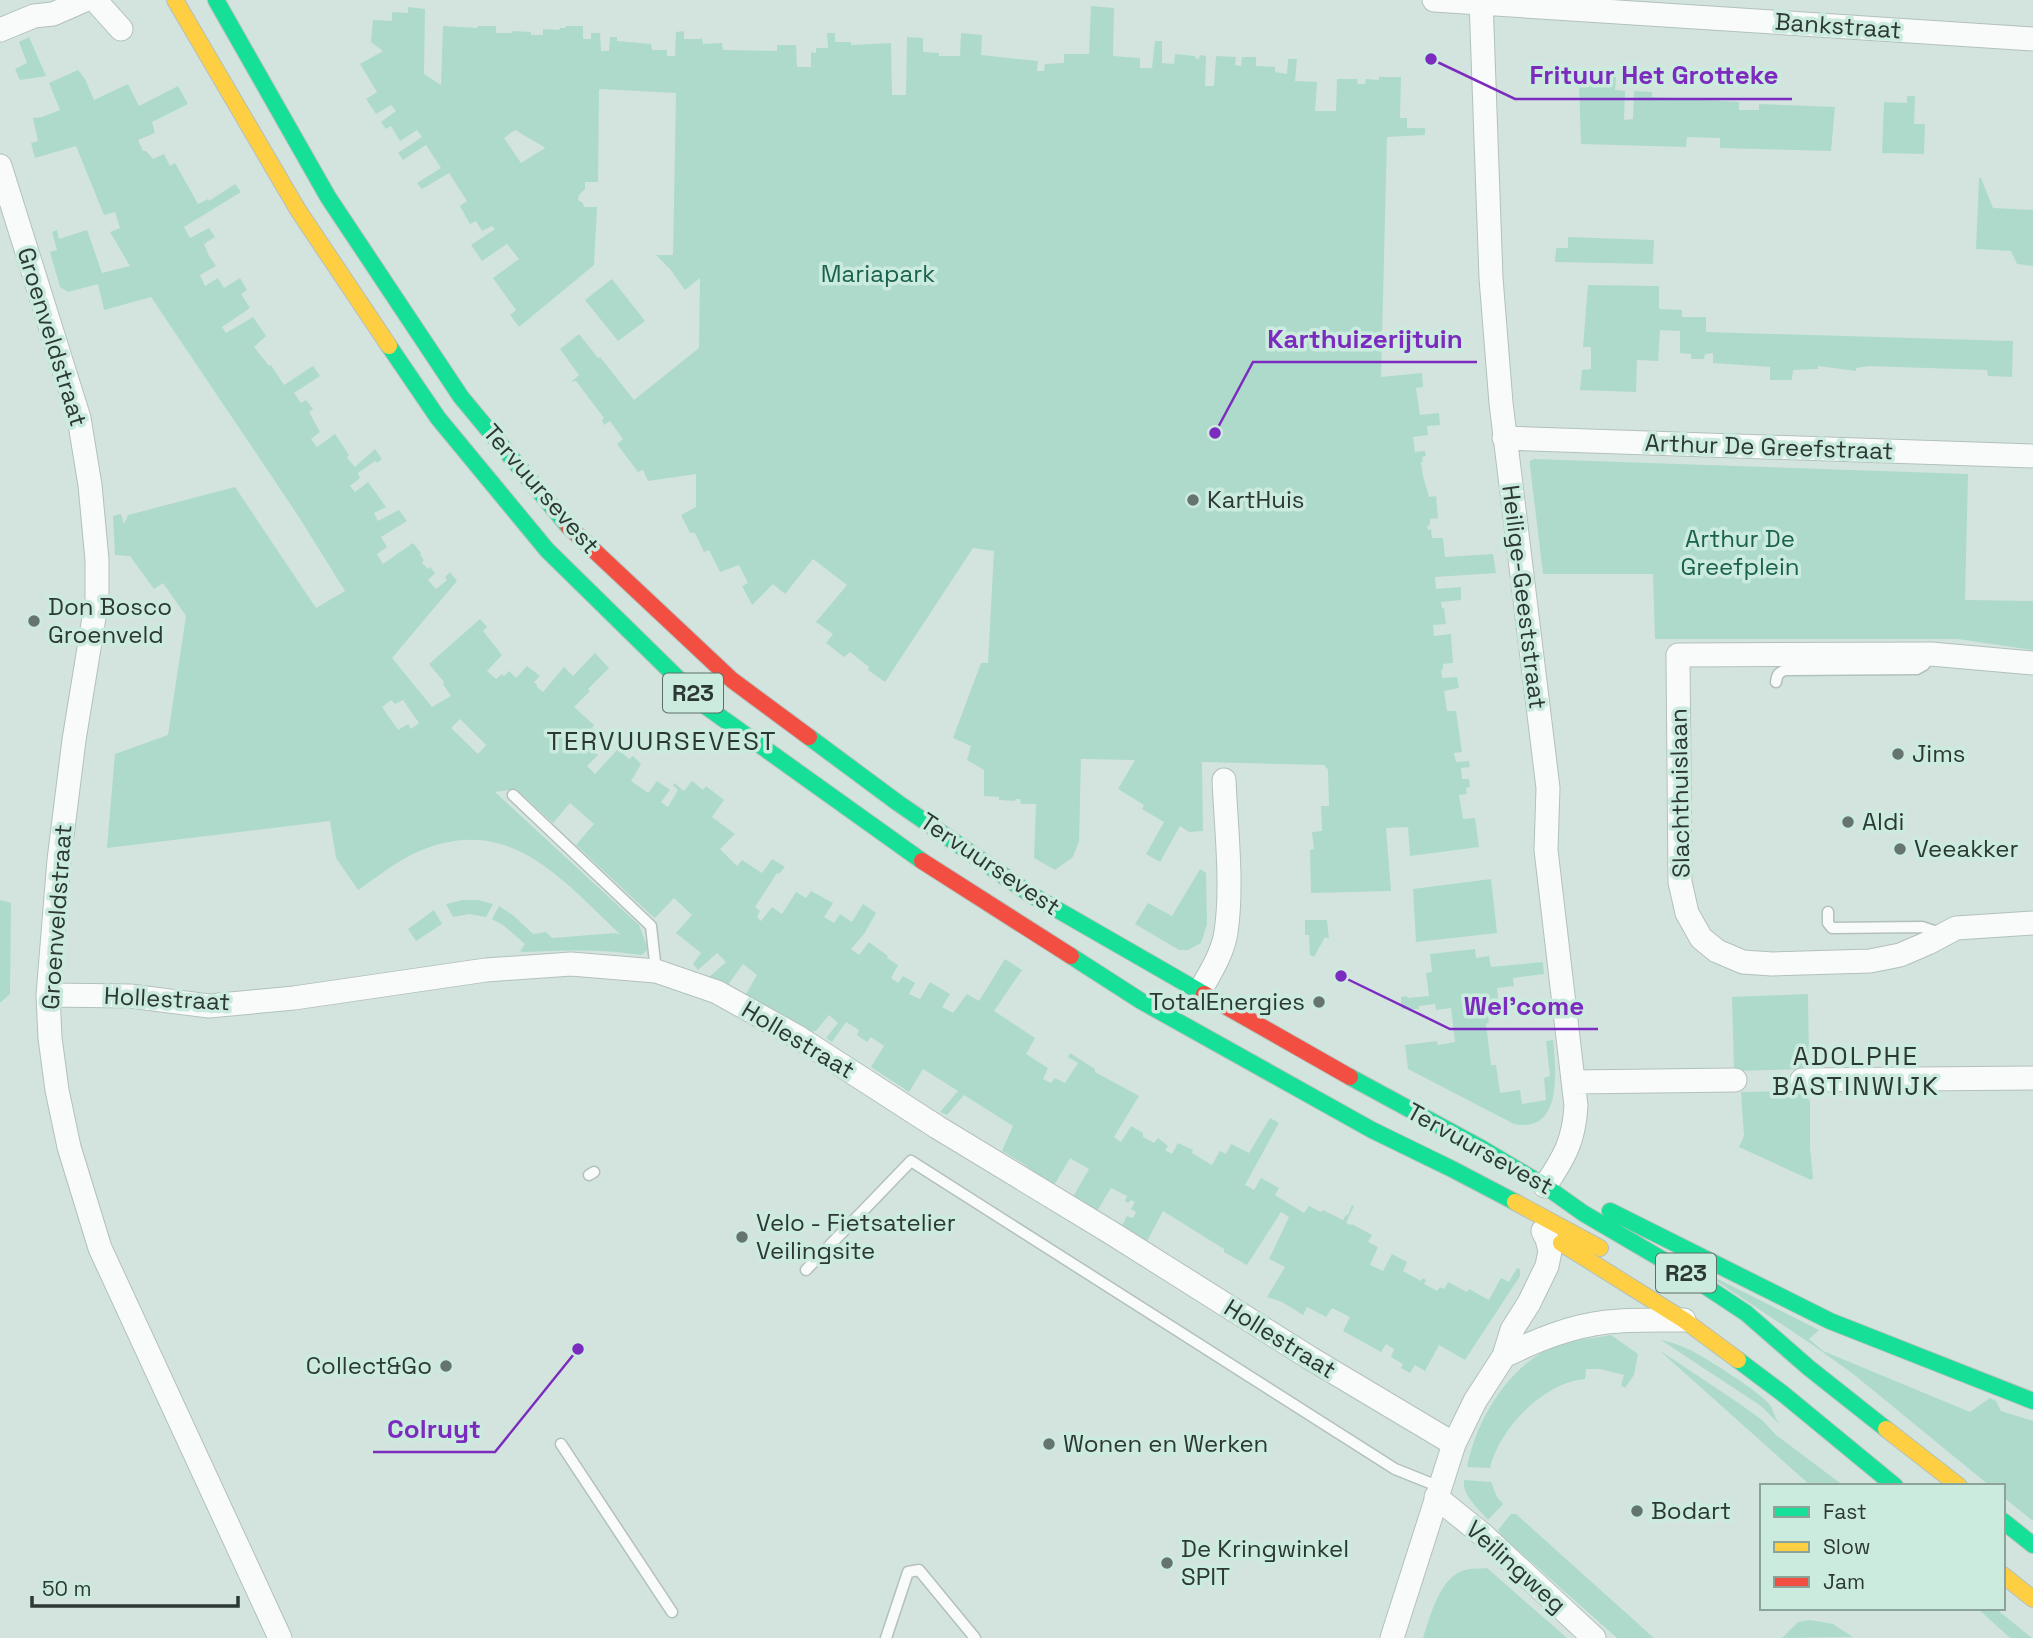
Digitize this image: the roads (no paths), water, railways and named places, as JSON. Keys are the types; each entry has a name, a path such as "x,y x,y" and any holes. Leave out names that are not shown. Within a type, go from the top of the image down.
{"main road":[{"name":"Tervuursevest","path":"175,0 298,210 438,418 547,550 708,708 902,848 1141,1001 1372,1130 1452,1169 1613,1256"},
{"name":"Tervuursevest","path":"216,0 328,197 454,386 574,533 732,680 898,803 1049,906 1353,1080 1481,1148 1549,1189 1592,1202 1830,1321 2032,1399"},
{"name":"Tervuursevest","path":"1452,1169 1466,1190 1543,1231 1684,1320 1782,1393 1893,1484"},
{"name":"R23","path":"1549,1189 1583,1213 1687,1274 1746,1313 1810,1368 1957,1484"},
{"name":"R23","path":"1743,1331 1810,1368"},
{"path":"2005,1523 2033,1545"},
{"path":"2005,1577 2033,1599"}],"street":[{"path":"0,30 34,16 53,14 85,0"},
{"path":"95,0 121,29"},
{"name":"Bankstraat","path":"1434,0 2033,39"},
{"name":"Heilige-Geeststraat","path":"1481,1 1491,278 1504,438 1548,788 1546,850 1573,1082 1575,1126 1565,1157 1549,1189"},
{"name":"Groenveldstraat","path":"0,166 79,418 90,485 97,560 97,599 74,740 59,860 48,995 50,1038 59,1099 69,1147 100,1248 280,1638"},
{"name":"Arthur De Greefstraat","path":"1504,438 2033,456"},
{"name":"Slachthuislaan","path":"2033,663 1931,654 1678,655 1680,883 1687,913 1700,937 1717,951 1743,962 1772,964 1870,961 1900,955 1956,928 2033,923"},
{"path":"1200,991 1213,968 1226,934 1228,900 1224,780"},
{"name":"Hollestraat","path":"48,995 130,996 209,1006 294,998 486,970 571,964 656,971 717,992 796,1035 937,1127 1110,1232 1310,1359 1454,1444"},
{"path":"1802,1080 2033,1078"},
{"path":"1573,1082 1735,1080"},
{"path":"1392,1638 1454,1444 1475,1401 1504,1356 1512,1329 1529,1303 1549,1260 1549,1244 1543,1231"},
{"path":"1504,1356 1536,1340 1591,1324 1624,1320 1684,1320"},
{"name":"Veilingweg","path":"1438,1492 1594,1638"}],"lane":[{"path":"1776,682 1779,672 1786,670 1917,669 1924,665 1931,654"},
{"path":"513,795 651,926 656,971"},
{"path":"1828,912 1828,923 1832,928 1922,927 1945,934"},
{"path":"806,1270 911,1161 1395,1469 1438,1492"},
{"path":"561,1444 672,1612"},
{"path":"886,1638 908,1572 919,1570 975,1638"}],"place":[{"name":"Frituur Het Grotteke","path":"1431,59"},
{"name":"Karthuizerijtuin","path":"1215,433"},
{"name":"KartHuis","path":"1193,500"},
{"name":"Don Bosco Groenveld","path":"34,621"},
{"name":"Jims","path":"1898,754"},
{"name":"Aldi","path":"1848,822"},
{"name":"Veeakker","path":"1900,849"},
{"name":"Wel'come","path":"1341,976"},
{"name":"TotalEnergies","path":"1319,1002"},
{"name":"Velo - Fietsatelier Veilingsite","path":"742,1237"},
{"name":"Colruyt","path":"578,1349"},
{"name":"Collect&Go","path":"446,1366"},
{"name":"Wonen en Werken","path":"1049,1444"},
{"name":"Bodart","path":"1637,1511"},
{"name":"De Kringwinkel SPIT","path":"1167,1563"}],"district":[{"name":"TERVUURSEVEST","path":"662,741"},
{"name":"ADOLPHE BASTINWIJK","path":"1856,1071"}],"park label":[{"name":"Mariapark","path":"878,274"},
{"name":"Arthur De Greefplein","path":"1740,553"}]}
